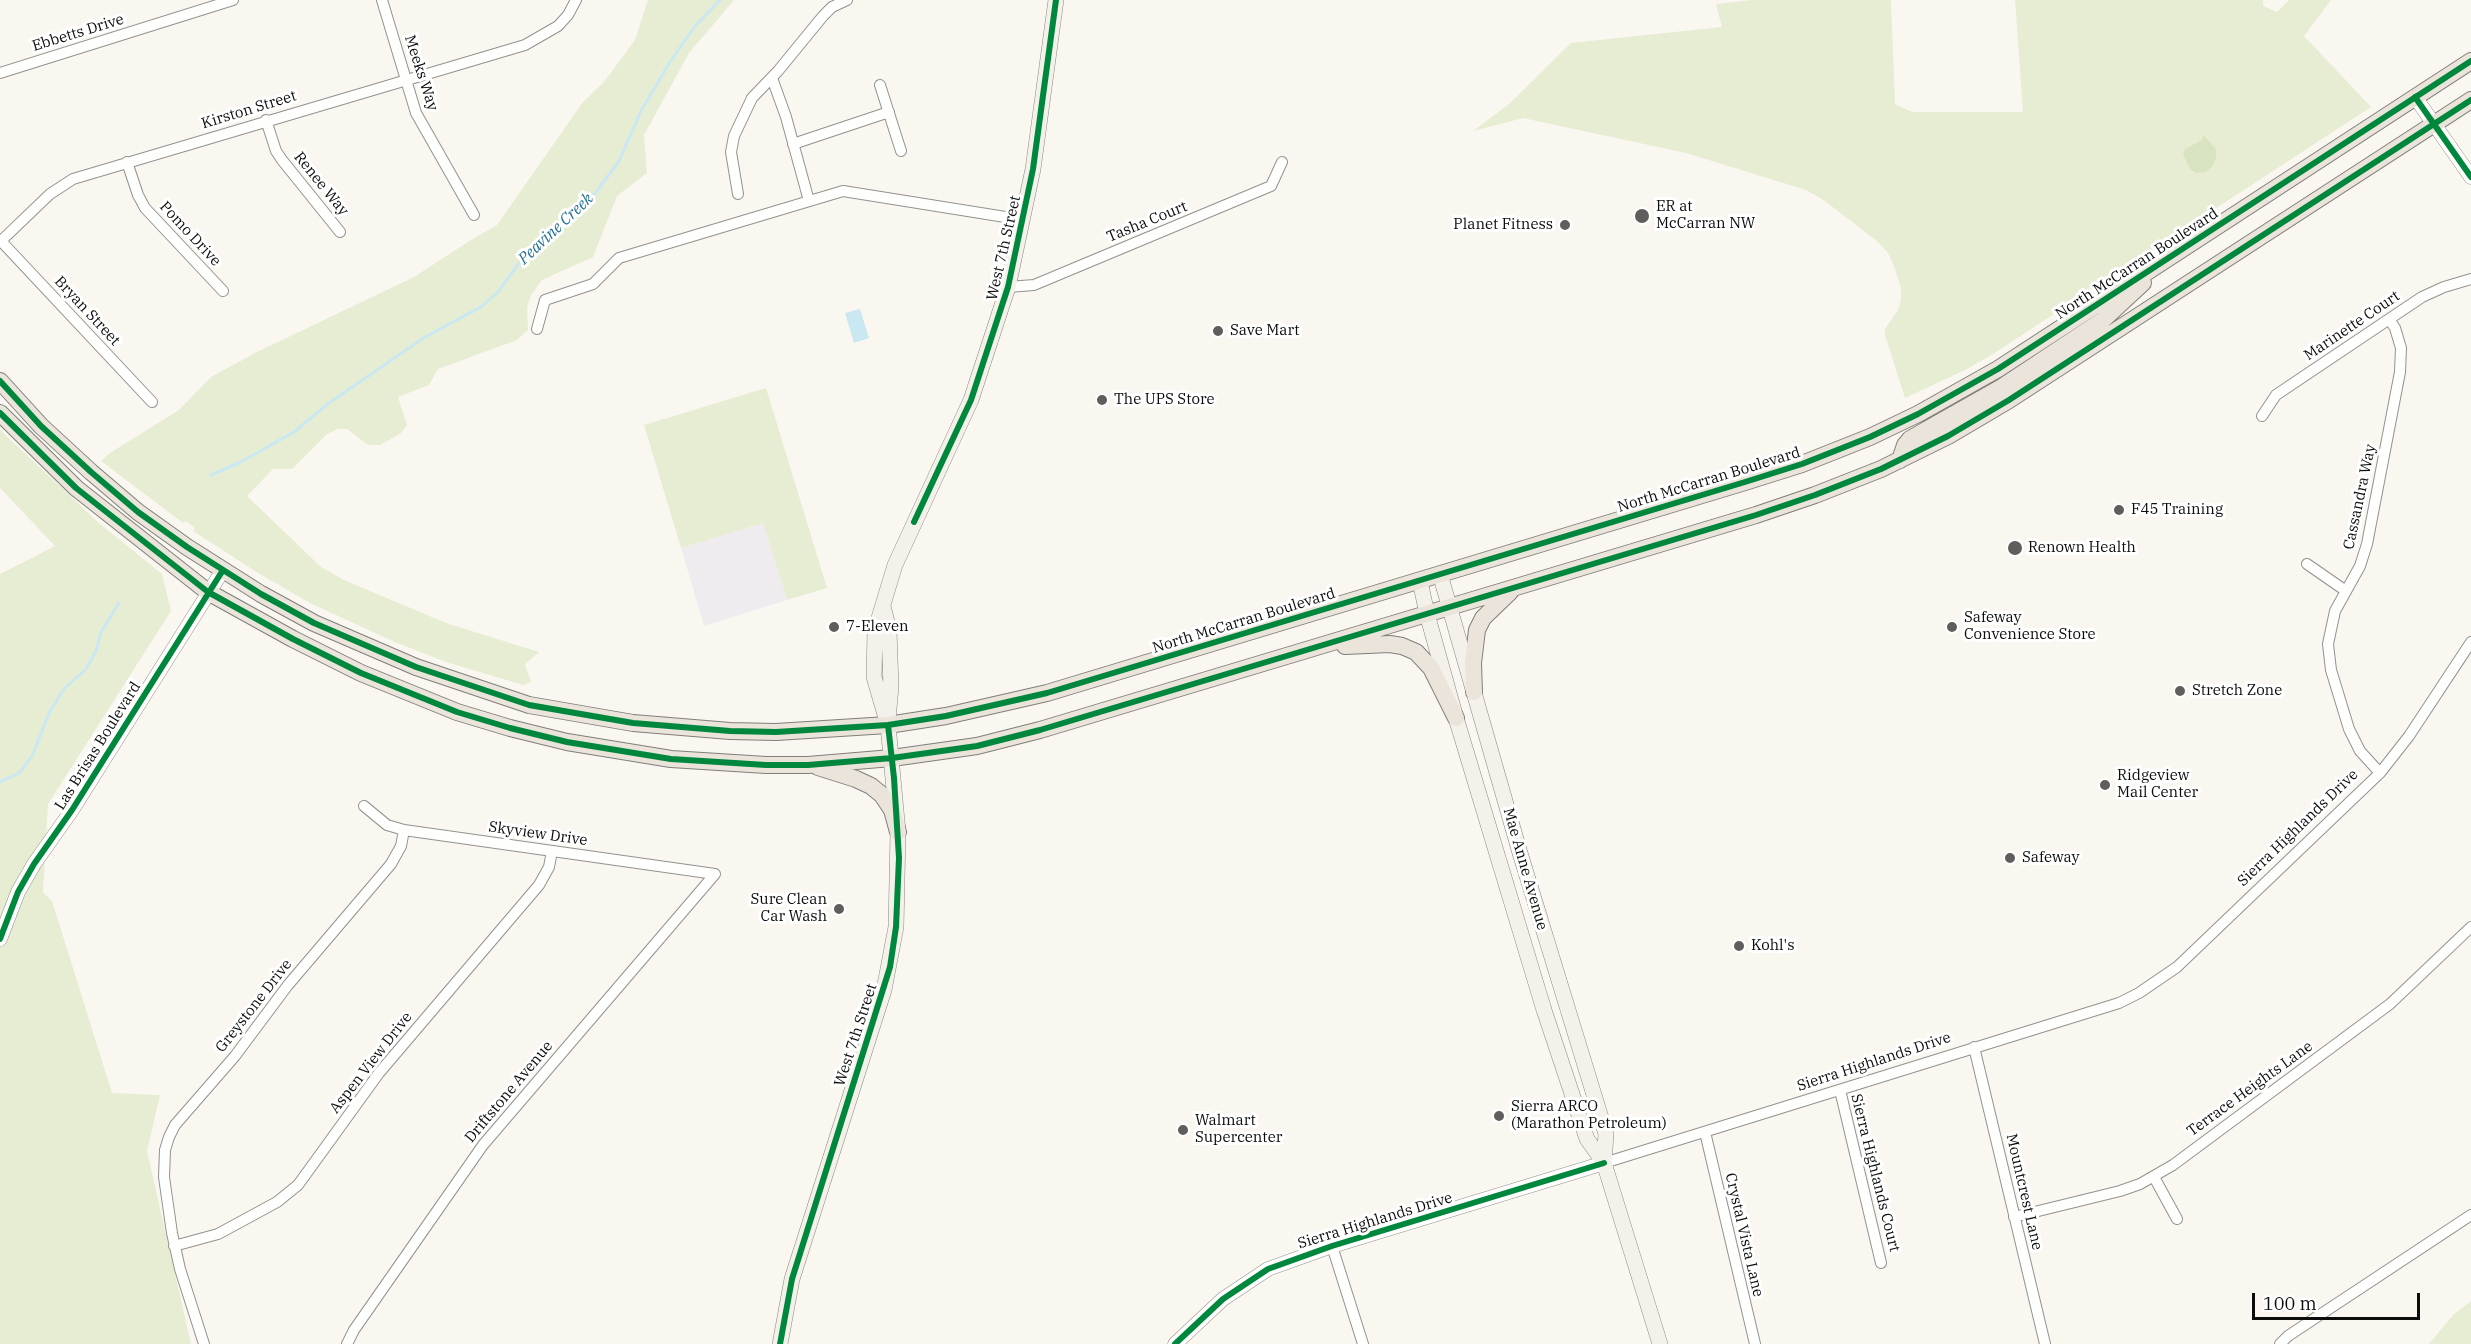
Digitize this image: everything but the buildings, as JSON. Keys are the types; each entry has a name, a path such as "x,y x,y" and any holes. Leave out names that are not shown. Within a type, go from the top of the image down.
{"main road":[{"name":"West 7th Street","path":"780,1344 792,1279 890,967 897,918 898,832 888,725 878,699 874,667 875,631 895,565 955,438 970,400 1008,287 1033,169 1056,0"},
{"name":"North McCarran Boulevard","path":"0,381 41,426 138,512 222,570 279,604 363,646 455,681 529,705 633,723 730,731 798,732 888,725 946,716 1047,693 1783,470 1870,437 1926,410 1998,369 2471,61"},
{"path":"1474,692 1474,645 1483,618 1515,588 1787,506 1852,481 1948,436 2009,400 2471,100"},
{"path":"1900,460 1905,445 1918,433 2002,387 2103,321 2162,262"},
{"path":"0,413 76,488 208,592 292,639 361,673 457,712 510,728 589,747 671,759 766,765 808,765 892,758 977,746 1020,736 1542,580"},
{"name":"Mae Anne Avenue","path":"1440,574 1520,853 1606,1134 1604,1163"},
{"name":"Mae Anne Avenue","path":"1420,580 1427,614 1456,718 1544,1010 1587,1139 1604,1163 1660,1344"},
{"path":"1320,647 1390,644 1409,649 1424,658 1431,668 1456,718"},
{"path":"808,765 856,779 871,786 882,795 892,810 898,832"}],"street":[{"name":"Ebbetts Drive","path":"0,73 233,0"},
{"name":"Meeks Way","path":"382,0 416,113 474,215"},
{"name":"Kirston Street","path":"1,241 60,186 74,179 266,120 525,45 558,26 568,15 576,0"},
{"path":"738,194 731,152 734,136 752,98 772,78 823,16 832,7 847,0"},
{"path":"772,78 810,201"},
{"path":"880,85 901,151"},
{"path":"2415,97 2471,177"},
{"path":"793,144 889,112"},
{"name":"Renee Way","path":"266,120 276,150 282,160 340,232"},
{"name":"Pomo Drive","path":"128,162 138,195 145,208 223,291"},
{"name":"Tasha Court","path":"1008,287 1034,285 1271,186 1282,162"},
{"path":"537,329 545,300 593,284 620,258 843,191 1024,220"},
{"name":"Bryan Street","path":"1,241 152,402"},
{"name":"Marinette Court","path":"2262,416 2276,394 2389,319 2433,291 2471,279"},
{"name":"Cassandra Way","path":"2380,773 2360,752 2349,729 2329,661 2330,626 2335,611 2360,567 2367,544 2400,372 2402,359 2399,338 2389,319"},
{"path":"2307,564 2346,591"},
{"name":"Las Brisas Boulevard","path":"0,939 18,892 34,864 72,810 222,570"},
{"name":"Sierra Highlands Drive","path":"1175,1344 1223,1299 1260,1274 1293,1259 2119,1003 2160,981 2380,773 2409,736 2471,642"},
{"name":"Skyview Drive","path":"364,806 387,825 404,830 715,874"},
{"name":"Greystone Drive","path":"204,1344 174,1246 164,1162 169,1137 176,1125 235,1056 288,985 391,864 401,846 404,830"},
{"name":"Aspen View Drive","path":"174,1246 202,1239 236,1225 283,1198 298,1185 379,1073 539,885 549,867 552,851"},
{"name":"Driftstone Avenue","path":"347,1344 354,1330 483,1145 715,874"},
{"name":"Terrace Heights Lane","path":"2014,1217 2120,1191 2154,1177 2390,1004 2471,927"},
{"name":"Mountcrest Lane","path":"1974,1047 2045,1344"},
{"name":"Sierra Highlands Court","path":"1840,1090 1881,1263"},
{"name":"Crystal Vista Lane","path":"1705,1132 1755,1344"},
{"path":"2154,1177 2177,1220"},
{"path":"2280,1344 2288,1336 2471,1215"},
{"path":"1332,1246 1363,1344"}],"shaded area":[{"path":"763,523 787,600 704,626 681,548"}],"green space":[{"path":"648,0 734,0 689,53 644,135 647,173 617,196 593,257 542,280 531,295 527,307 528,330 517,340 438,369 429,385 398,397 407,425 400,434 380,445 368,445 347,429 338,429 327,434 292,469 273,469 247,496 321,567 344,580 446,623 539,652 525,664 531,682 523,685 446,662 397,643 310,603 193,531 195,528 186,521 183,523 101,461 179,410 211,377 257,352 414,277 497,225 583,102 604,82 635,40"},
{"path":"1752,0 1891,0 1895,104 1912,112 2023,112 2015,0 2263,0 2263,6 2277,12 2289,0 2331,0 2304,36 2371,107 1993,354 1905,398 1885,335 1885,329 1898,310 1901,300 1901,288 1894,266 1888,253 1877,241 1822,199 1806,190 1686,153 1523,118 1473,131 1509,104 1571,43 1722,27 1716,4"},
{"path":"2203,135 2216,149 2216,158 2212,167 2205,172 2196,173 2190,169 2183,154 2185,149 2202,140"},
{"path":"766,388 827,588 787,600 763,523 681,548 644,425"},
{"path":"0,430 99,523 162,574 171,611 48,804 43,892 52,901 112,1093 160,1095 147,1151 191,1344 0,1344 0,574 55,546 0,488"},
{"path":"2471,1301 2471,1344 2429,1344 2453,1315"}],"water":[{"path":"860,309 869,338 854,343 845,313"}],"waterway":[{"name":"Peavine Creek","path":"211,475 239,463 294,432 329,403 425,337 481,307 498,292 524,256 561,221 580,210 596,192 619,161 641,111 670,62 696,25 720,0"},
{"name":"Peavine Creek","path":"0,782 19,773 32,756 50,711 64,689 86,669 96,651 101,632 119,603"}],"cycle path":[{"path":"914,522 971,400 1008,287 1033,169 1056,0"},
{"path":"0,381 41,426 91,472 138,512 187,547 261,594 314,623 416,667 529,705 633,723 730,731 776,732 888,725 946,716 1047,693 1745,482 1802,464 1870,437 1918,414 1998,369 2471,61"},
{"path":"2415,97 2471,177"},
{"path":"0,413 76,488 208,592 361,673 457,712 567,742 671,759 766,765 808,765 892,758 977,746 1040,730 1756,515 1881,469 1948,436 2009,400 2471,100"},
{"path":"0,939 18,892 34,864 72,810 223,570"},
{"path":"780,1344 792,1279 890,967 896,927 899,858 888,725"},
{"path":"1175,1344 1223,1299 1268,1269 1332,1246 1604,1163"}],"place":[{"name":"ER at McCarran NW","path":"1642,216"},
{"name":"Planet Fitness","path":"1565,225"},
{"name":"Save Mart","path":"1218,331"},
{"name":"The UPS Store","path":"1102,400"},
{"name":"F45 Training","path":"2119,510"},
{"name":"Renown Health","path":"2015,548"},
{"name":"7-Eleven","path":"834,627"},
{"name":"Safeway Convenience Store","path":"1952,627"},
{"name":"Stretch Zone","path":"2180,691"},
{"name":"Ridgeview Mail Center","path":"2105,785"},
{"name":"Safeway","path":"2010,858"},
{"name":"Sure Clean Car Wash","path":"839,909"},
{"name":"Kohl's","path":"1739,946"},
{"name":"Sierra ARCO (Marathon Petroleum)","path":"1499,1116"},
{"name":"Walmart Supercenter","path":"1183,1130"}]}
